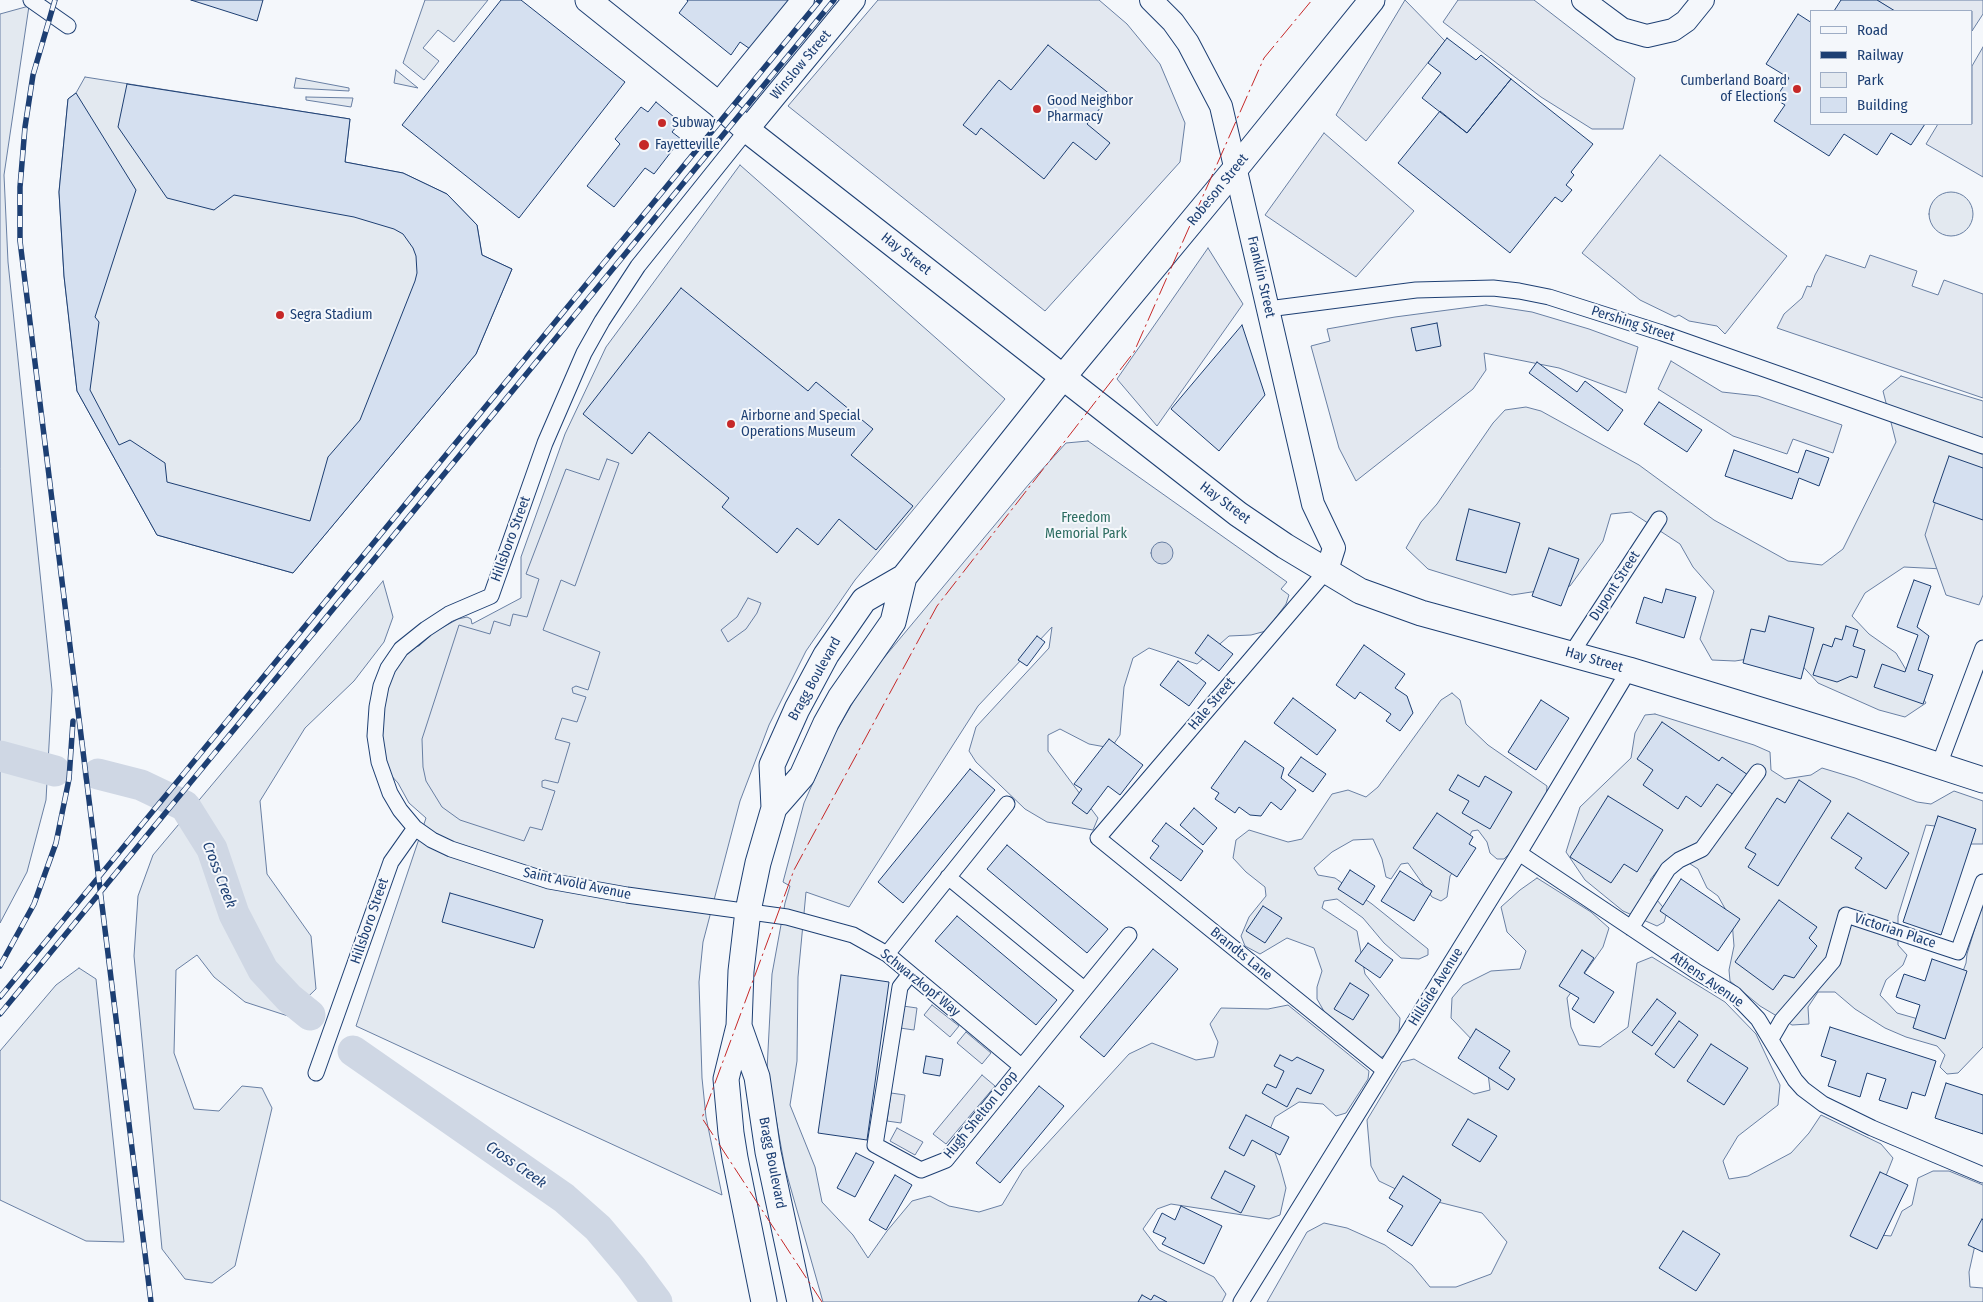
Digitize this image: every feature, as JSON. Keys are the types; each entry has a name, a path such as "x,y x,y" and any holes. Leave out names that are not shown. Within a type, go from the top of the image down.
{"main road":[{"name":"Hay Street","path":"588,0 718,104 747,130 1238,514 1285,546 1360,591 1421,613 1629,670 1983,780"},
{"name":"Robeson Street","path":"1063,377 1372,0"},
{"name":"Bragg Boulevard","path":"764,1302 735,1158 726,1079 739,1026 741,970 748,911 758,863 774,808 772,765 797,709 826,655 864,600 904,577 1063,377"},
{"name":"Bragg Boulevard","path":"774,808 802,776 826,723 840,698 892,622 904,577"},
{"name":"Bragg Boulevard","path":"739,1026 757,1077 768,1152 800,1302"}],"street":[{"path":"31,0 49,6 68,26"},
{"path":"718,104 803,0"},
{"name":"Winslow Street","path":"747,130 854,0"},
{"name":"Franklin Street","path":"1150,0 1178,29 1188,43 1221,106 1313,504 1334,548 1327,570"},
{"path":"1583,0 1622,28 1647,36 1673,30 1686,21 1703,0"},
{"name":"Hillsboro Street","path":"316,1073 391,862 395,853 415,828 390,793 379,762 375,736 377,707 381,686 388,668 400,649 426,629 449,614 490,596 544,448 584,353 602,321 638,266 747,130"},
{"name":"Pershing Street","path":"1268,309 1416,290 1493,288 1519,291 1549,297 1662,333 1983,446"},
{"name":"Dupont Street","path":"1571,654 1659,519"},
{"name":"Hale Street","path":"1098,838 1327,570"},
{"path":"1939,765 1983,648"},
{"name":"Hillside Avenue","path":"1241,1302 1519,853 1629,670"},
{"path":"1631,928 1668,869 1680,860 1702,849 1758,772"},
{"path":"887,954 1007,804"},
{"name":"Saint Avold Avenue","path":"415,828 432,840 451,849 540,878 627,895 748,911"},
{"name":"Brandts Lane","path":"1098,838 1384,1070"},
{"name":"Athens Avenue","path":"1519,853 1734,994 1758,1019 1803,1089 1823,1104 1872,1128 1983,1175"},
{"path":"948,877 1084,990"},
{"name":"Victorian Place","path":"1771,1039 1782,1020 1834,961 1846,915 1958,952 1983,882"},
{"name":"Schwarzkopf Way","path":"748,911 787,917 834,928 853,935 887,954 1021,1066"},
{"name":"Hugh Shelton Loop","path":"910,974 900,987 876,1145 921,1170 946,1160 1129,935"}],"green space":[{"path":"425,0 488,0 454,42 438,30 423,48 439,61 424,80 403,63"},
{"path":"29,6 4,175 8,262 52,690 46,800 27,872 0,923 0,14"},
{"path":"396,70 418,88 394,83"},
{"name":"Segra Stadium","path":"85,77 350,119 345,162 403,173 447,194 477,225 482,255 512,269 476,354 293,573 157,535 77,391 64,276 59,192 68,99 76,93"},
{"path":"296,78 349,88 349,91 294,88"},
{"path":"306,97 353,98 351,107 306,100"},
{"path":"740,165 1005,399 855,580 806,651 769,725 740,801 703,942 699,982 702,1078 706,1117 722,1195 356,1026 426,818 409,803 398,783 379,762 377,707 401,649 419,646 434,632 458,619 467,617 471,619 472,624 521,598 521,557 565,434 606,347"},
{"path":"1955,192 1967,198 1972,205 1972,223 1967,230 1960,235 1947,236 1939,233 1932,226 1929,210 1932,202 1939,195"},
{"path":"1901,376 1983,401 1983,500 1943,569 1904,567 1865,593 1852,616 1869,634 1896,653 1926,703 1905,717 1879,710 1818,683 1797,660 1768,656 1735,661 1712,660 1700,639 1714,591 1693,567 1680,544 1631,512 1611,514 1603,541 1570,586 1512,595 1428,569 1406,548 1421,522 1437,504 1493,423 1505,410 1526,407 1541,411 1639,465 1714,520 1788,561 1822,565 1843,549 1896,442 1883,391"},
{"name":"Freedom Memorial Park","path":"1088,441 1287,582 1281,589 1289,595 1286,604 1266,631 1251,635 1229,636 1197,664 1149,648 1133,658 1124,687 1120,735 1111,748 1089,744 1060,729 1048,735 1048,751 1098,818 1093,830 1047,822 1025,809 976,762 969,751 976,727 1049,648 1052,627 978,706 849,907 806,892 798,977 797,1061 790,1105 815,1167 822,1202 853,1235 868,1258 912,1201 930,1196 949,1206 979,1212 1002,1205 1023,1170 1129,1054 1152,1043 1196,1060 1214,1057 1218,1042 1210,1024 1221,1008 1268,1009 1288,1005 1369,1071 1368,1079 1346,1113 1336,1116 1323,1104 1299,1102 1275,1117 1268,1134 1286,1188 1280,1215 1269,1219 1171,1204 1157,1209 1143,1229 1159,1250 1214,1277 1226,1294 1222,1302 823,1302 785,1168 767,1070 772,974 790,886 783,882 804,803 834,735 867,678 1029,484 1066,443"},
{"path":"383,581 393,617 384,642 354,681 305,728 260,801 267,874 311,936 316,989 288,1016 245,1002 214,977 197,955 176,970 174,1053 194,1109 219,1111 242,1086 262,1088 272,1108 235,1266 212,1283 185,1279 162,1249 134,956 138,896 153,855"},
{"path":"1452,693 1460,700 1466,724 1488,745 1547,786 1546,799 1512,851 1504,859 1497,859 1490,853 1487,842 1478,830 1472,831 1466,842 1463,858 1450,876 1447,897 1441,901 1432,897 1408,863 1401,864 1391,879 1386,877 1382,859 1373,839 1353,840 1332,852 1314,868 1318,875 1335,878 1372,904 1428,949 1428,955 1419,959 1401,958 1384,943 1363,918 1337,899 1324,901 1322,908 1357,931 1365,974 1400,1018 1399,1032 1387,1054 1380,1058 1325,1013 1317,999 1317,987 1322,971 1314,948 1287,938 1260,954 1245,946 1241,936 1249,917 1266,896 1265,887 1246,872 1233,858 1236,840 1249,830 1288,842 1302,839 1332,794 1348,790 1366,797 1378,787 1441,700"},
{"path":"1655,714 1754,745 1770,752 1771,770 1785,779 1811,775 1822,768 1855,778 1917,802 1931,804 1954,791 1983,801 1983,844 1965,844 1935,826 1926,825 1898,916 1898,945 1907,955 1903,965 1886,980 1880,995 1897,1013 1943,1026 1966,963 1983,902 1983,1047 1958,1073 1947,1074 1940,1067 1945,1055 1937,1046 1906,1037 1885,1028 1855,1009 1835,992 1818,992 1808,1007 1809,1024 1792,1025 1760,1006 1730,981 1729,970 1734,946 1732,921 1718,896 1707,888 1698,869 1678,856 1664,862 1650,880 1657,900 1667,912 1664,922 1657,926 1623,911 1585,880 1566,852 1580,807 1631,758 1635,733 1645,715"},
{"path":"1537,878 1591,912 1609,928 1603,947 1567,998 1571,1027 1579,1045 1600,1047 1628,1027 1637,963 1652,957 1725,1002 1756,1034 1780,1085 1778,1105 1738,1136 1723,1161 1729,1179 1748,1176 1791,1153 1809,1133 1821,1115 1881,1144 1893,1158 1866,1226 1870,1234 1891,1236 1902,1211 1912,1205 1918,1178 1933,1171 1949,1171 1983,1185 1983,1230 1975,1245 1969,1272 1970,1287 1983,1288 1983,1302 1267,1302 1307,1232 1324,1223 1347,1228 1385,1245 1412,1265 1430,1287 1456,1287 1491,1274 1507,1242 1482,1213 1406,1194 1379,1181 1371,1166 1367,1120 1402,1062 1414,1059 1474,1094 1490,1090 1487,1065 1478,1046 1451,1018 1452,998 1463,985 1491,971 1520,969 1526,951 1507,932 1501,907"},
{"path":"79,968 96,979 124,1242 86,1241 0,1200 0,1051 56,985"}],"shaded area":[{"path":"878,0 1099,0 1127,24 1160,64 1185,123 1180,162 1045,311 788,106"},
{"path":"1405,0 1445,41 1366,141 1336,115"},
{"path":"1458,0 1534,0 1635,78 1623,129 1592,129 1541,97 1443,22"},
{"path":"1877,0 1983,0 1983,14 1973,29 1973,10 1892,10"},
{"path":"1983,47 1983,177 1926,144 1937,125 1973,125 1973,64"},
{"path":"1324,133 1414,211 1356,277 1265,215"},
{"path":"1660,155 1787,256 1725,334 1717,326 1689,321 1679,315 1675,317 1640,300 1582,253"},
{"path":"1208,248 1243,304 1157,426 1117,379"},
{"path":"1826,255 1865,268 1870,255 1917,271 1912,286 1938,295 1944,280 1983,294 1983,398 1777,328 1784,314 1802,298 1807,286 1811,287"},
{"path":"1486,305 1532,312 1589,329 1638,347 1626,393 1559,368 1484,353 1486,370 1473,389 1356,481 1339,448 1311,346 1330,341 1327,329 1395,317"},
{"path":"1671,361 1722,392 1758,396 1842,425 1833,453 1793,439 1787,454 1733,436 1658,389"},
{"path":"607,459 619,463 575,586 561,580 543,630 600,652 588,690 576,686 572,688 573,693 586,697 577,722 562,718 555,739 570,743 558,783 542,781 542,787 555,791 542,830 530,827 524,841 460,820 442,807 426,781 423,767 422,739 459,625 490,634 494,621 510,626 513,614 527,617 539,579 526,574 566,469 599,480"},
{"path":"1945,472 1983,489 1983,595 1979,605 1946,595 1925,535"},
{"path":"1162,542 1170,545 1173,553 1170,561 1162,564 1154,561 1151,553 1154,545"},
{"path":"748,598 761,603 757,613 746,629 728,642 721,630 737,617"},
{"path":"932,1005 959,1026 950,1037 924,1015"},
{"path":"903,1006 917,1008 914,1030 900,1028"},
{"path":"966,1032 991,1053 982,1064 957,1043"},
{"path":"982,1075 995,1086 946,1144 933,1134"},
{"path":"891,1093 905,1095 901,1123 887,1121"},
{"path":"897,1128 923,1142 915,1155 890,1141"}],"building":[{"path":"191,0 263,0 257,21"},
{"path":"501,0 521,0 625,82 519,218 402,125"},
{"path":"687,0 794,0 753,51 740,42 731,55 679,13"},
{"path":"1841,0 1877,0 1893,10 1835,10"},
{"name":"Cumberland Board of Elections","path":"1798,14 1810,22 1810,125 1924,125 1911,145 1891,133 1877,155 1844,134 1829,156 1774,121 1785,105 1775,99 1789,78 1766,64"},
{"path":"1447,38 1476,60 1481,55 1511,79 1467,133 1422,98 1441,73 1428,63"},
{"name":"Good Neighbor Pharmacy","path":"1048,45 1111,95 1087,124 1110,143 1096,160 1073,142 1044,179 981,128 976,135 963,125 999,80 1011,90"},
{"path":"1511,79 1593,144 1571,172 1574,175 1566,185 1572,190 1562,202 1555,197 1510,253 1398,163 1440,111 1467,133"},
{"path":"127,84 350,119 345,162 403,173 447,194 477,225 482,255 512,269 476,354 293,573 157,535 77,391 64,276 59,192 68,99 76,93 136,190 95,317 99,322 90,390 119,445 130,440 165,463 167,482 310,521 328,457 360,420 415,281 417,273 416,256 403,234 394,229 354,217 234,195 214,210 167,198 118,127"},
{"path":"656,102 680,122 672,132 681,139 654,174 645,168 614,207 587,186 620,144 615,139 641,107 648,112"},
{"name":"Airborne and Special Operations Museum","path":"681,288 808,391 816,382 873,429 851,455 913,506 876,550 839,519 818,545 797,528 777,553 722,507 729,498 649,432 632,454 583,414"},
{"path":"1437,323 1441,346 1416,351 1411,328"},
{"path":"1242,325 1265,395 1219,451 1171,409"},
{"path":"1537,362 1577,392 1585,381 1623,410 1608,431 1529,373"},
{"path":"1659,402 1702,430 1687,452 1644,424"},
{"path":"1734,450 1798,473 1806,450 1829,458 1819,486 1799,478 1792,499 1725,476"},
{"path":"1949,456 1983,468 1983,520 1933,502"},
{"path":"1469,509 1520,523 1506,573 1456,560"},
{"path":"1549,548 1579,559 1561,606 1532,596"},
{"path":"1914,580 1931,586 1917,627 1929,636 1918,670 1933,675 1923,704 1874,687 1882,664 1905,672 1918,635 1897,627"},
{"path":"1666,589 1696,597 1684,638 1636,623 1644,597 1662,603"},
{"path":"1769,616 1814,628 1801,679 1743,663 1751,629 1765,632"},
{"path":"1846,626 1858,630 1853,646 1865,650 1857,678 1851,676 1837,682 1813,675 1823,644 1832,647 1835,638 1842,640"},
{"path":"1208,635 1233,654 1219,671 1195,653"},
{"path":"1037,636 1045,642 1027,666 1018,660"},
{"path":"1364,645 1405,674 1395,688 1407,696 1413,713 1400,731 1386,721 1391,714 1360,692 1355,699 1336,685"},
{"path":"1178,661 1206,683 1189,706 1160,685"},
{"path":"1293,698 1336,730 1317,755 1274,723"},
{"path":"1541,700 1569,718 1536,770 1508,752"},
{"path":"1662,722 1719,761 1722,757 1748,775 1734,795 1717,784 1701,807 1686,796 1678,809 1643,785 1653,770 1637,759"},
{"path":"1109,739 1143,765 1120,795 1108,786 1087,814 1072,803 1082,789 1074,784"},
{"path":"1245,741 1284,768 1281,778 1296,790 1281,810 1271,802 1261,816 1250,815 1239,807 1235,813 1215,799 1219,793 1211,788"},
{"path":"1301,757 1326,774 1313,792 1288,775"},
{"path":"970,769 995,790 903,903 878,882"},
{"path":"1458,775 1479,787 1485,776 1512,792 1490,829 1462,813 1469,801 1449,790"},
{"path":"1799,780 1831,801 1778,886 1748,867 1756,854 1745,848 1777,798 1785,803"},
{"path":"1608,796 1663,830 1637,872 1624,864 1611,883 1570,857"},
{"path":"1194,808 1217,828 1203,845 1180,825"},
{"path":"1437,813 1473,837 1469,844 1476,848 1457,877 1413,848"},
{"path":"1848,813 1909,853 1886,889 1855,868 1862,858 1831,838"},
{"path":"1938,816 1976,829 1941,935 1903,922"},
{"path":"1166,823 1203,851 1181,881 1150,858 1159,846 1152,841"},
{"path":"1007,845 1108,929 1087,953 987,869"},
{"path":"1350,870 1375,886 1363,905 1338,889"},
{"path":"1400,871 1432,891 1414,921 1381,901"},
{"path":"1681,879 1740,919 1718,951 1660,911"},
{"path":"450,893 543,920 534,948 442,922"},
{"path":"1779,900 1817,927 1809,938 1817,946 1794,978 1784,975 1773,990 1735,962"},
{"path":"1263,906 1282,918 1265,943 1246,931"},
{"path":"957,916 1057,1000 1036,1025 935,941"},
{"path":"1368,943 1393,960 1380,978 1355,961"},
{"path":"1153,949 1178,969 1104,1057 1080,1037"},
{"path":"1582,950 1594,958 1584,973 1614,992 1594,1023 1572,1009 1579,998 1559,986"},
{"path":"1932,959 1967,971 1945,1039 1913,1028 1920,1005 1896,997 1904,974 1925,981"},
{"path":"841,975 889,982 867,1140 818,1133"},
{"path":"1350,983 1369,995 1353,1020 1334,1009"},
{"path":"1657,999 1676,1013 1652,1046 1632,1032"},
{"path":"1679,1021 1698,1035 1674,1068 1655,1054"},
{"path":"1830,1027 1936,1061 1925,1096 1912,1092 1907,1109 1879,1100 1886,1079 1867,1073 1860,1097 1828,1086 1836,1061 1821,1056"},
{"path":"1476,1029 1510,1051 1499,1068 1515,1079 1508,1090 1458,1058"},
{"path":"1711,1044 1748,1068 1724,1105 1687,1081"},
{"path":"1280,1055 1292,1061 1297,1057 1324,1070 1311,1094 1297,1088 1287,1107 1262,1093 1267,1084 1276,1088 1284,1071 1274,1066"},
{"path":"926,1056 943,1059 940,1076 923,1073"},
{"path":"1946,1083 1983,1095 1983,1134 1935,1118"},
{"path":"1039,1086 1064,1106 1000,1183 976,1163"},
{"path":"1246,1115 1289,1137 1280,1155 1252,1140 1244,1156 1229,1148"},
{"path":"1468,1119 1497,1136 1480,1162 1452,1145"},
{"path":"856,1153 874,1162 855,1197 837,1188"},
{"path":"1225,1171 1255,1186 1241,1213 1211,1198"},
{"path":"1880,1172 1908,1185 1877,1249 1850,1236"},
{"path":"895,1175 912,1185 886,1230 869,1220"},
{"path":"1403,1176 1441,1200 1412,1246 1387,1231 1403,1206 1389,1198"},
{"path":"1181,1206 1222,1226 1204,1264 1162,1244 1166,1238 1153,1232 1162,1213 1175,1220"},
{"path":"1983,1220 1983,1252 1968,1245"},
{"path":"1683,1231 1720,1254 1696,1291 1659,1268"},
{"path":"1142,1295 1151,1300 1154,1295 1167,1302 1138,1302"}],"waterway":[{"name":"Cross Creek","path":"0,756 55,771"},
{"name":"Cross Creek","path":"98,774 141,785 185,806 212,849 234,914 263,970 289,998 310,1015"},
{"name":"Cross Creek","path":"353,1051 564,1198 598,1228 657,1302"}],"railway":[{"path":"55,0 33,75 25,127 20,187 20,241 151,1302"},
{"path":"0,997 820,0"},
{"path":"0,1014 834,0"},
{"path":"0,966 34,904 56,843 69,779 73,721"}],"power":[{"path":"822,1302 702,1118 794,870 937,606 1134,352 1264,58 1312,0"}],"place":[{"name":"Cumberland Board of Elections","path":"1797,89"},
{"name":"Good Neighbor Pharmacy","path":"1037,109"},
{"name":"Subway","path":"662,123"},
{"name":"Fayetteville","path":"644,145"},
{"name":"Segra Stadium","path":"280,315"},
{"name":"Airborne and Special Operations Museum","path":"731,424"}]}
